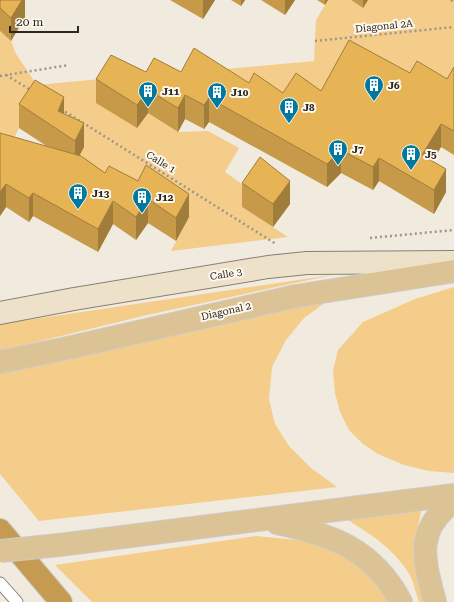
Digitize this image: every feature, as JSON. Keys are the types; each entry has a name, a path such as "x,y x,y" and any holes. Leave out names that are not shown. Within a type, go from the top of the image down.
{"highway":[{"path":"0,530 61,602"}],"main road":[{"name":"Diagonal 2","path":"0,362 296,296 454,271"},
{"path":"0,551 59,545 454,495"},
{"path":"435,602 428,577 425,554 427,533 434,520 442,510 454,501"},
{"path":"260,519 334,538 351,548 367,559 384,576 401,602"}],"street":[{"name":"Calle 3","path":"0,313 74,298 268,267 307,263 454,262"}],"lane":[{"path":"0,583 17,602"}],"path":[{"name":"Diagonal 2A","path":"315,41 454,27"},
{"path":"0,76 68,65"},
{"path":"6,75 34,92"},
{"name":"Calle 1","path":"60,109 307,263"}],"shaded area":[{"path":"328,0 351,0 363,8 368,0 454,0 454,90 357,116 194,72 314,61 316,20"},
{"path":"0,31 11,41 16,54 37,85 111,78 148,113 178,132 208,131 239,148 225,172 252,191 242,207 288,237 171,251 189,217 96,190 36,103 19,128 4,158 0,157"},
{"path":"332,275 147,315 0,351 0,324"},
{"path":"454,287 454,473 429,471 404,465 378,454 363,444 349,430 340,412 335,393 333,370 338,350 363,322 415,299"},
{"path":"330,299 304,318 286,340 272,367 269,399 275,424 289,446 311,468 337,487 39,521 0,474 0,371"},
{"path":"421,511 413,553 425,602 419,602 410,575 390,550 348,520"},
{"path":"256,536 328,545 373,575 388,602 92,602 55,565"}],"building":[{"path":"0,0 22,0 11,18 0,8"},
{"path":"349,40 410,73 417,61 447,79 454,67 454,131 441,124 422,155 446,169 434,190 379,158 373,167 341,150 327,164 209,98 204,105 185,95 178,108 148,90 137,105 96,79 111,55 146,72 154,58 181,72 194,48 249,83 254,73 283,93 296,73 321,91"},
{"path":"35,80 64,97 58,111 84,123 75,141 19,104"},
{"path":"0,133 81,156 105,173 109,166 138,181 146,165 189,194 176,218 148,199 136,217 113,201 98,229 33,193 29,198 6,184 0,192"},
{"path":"260,157 290,181 273,204 242,183"}],"place":[{"name":"J6","path":"374,102"},
{"name":"J11","path":"148,108"},
{"name":"J10","path":"217,109"},
{"name":"J8","path":"289,124"},
{"name":"J7","path":"338,166"},
{"name":"J5","path":"411,171"},
{"name":"J13","path":"78,210"},
{"name":"J12","path":"142,214"}]}
